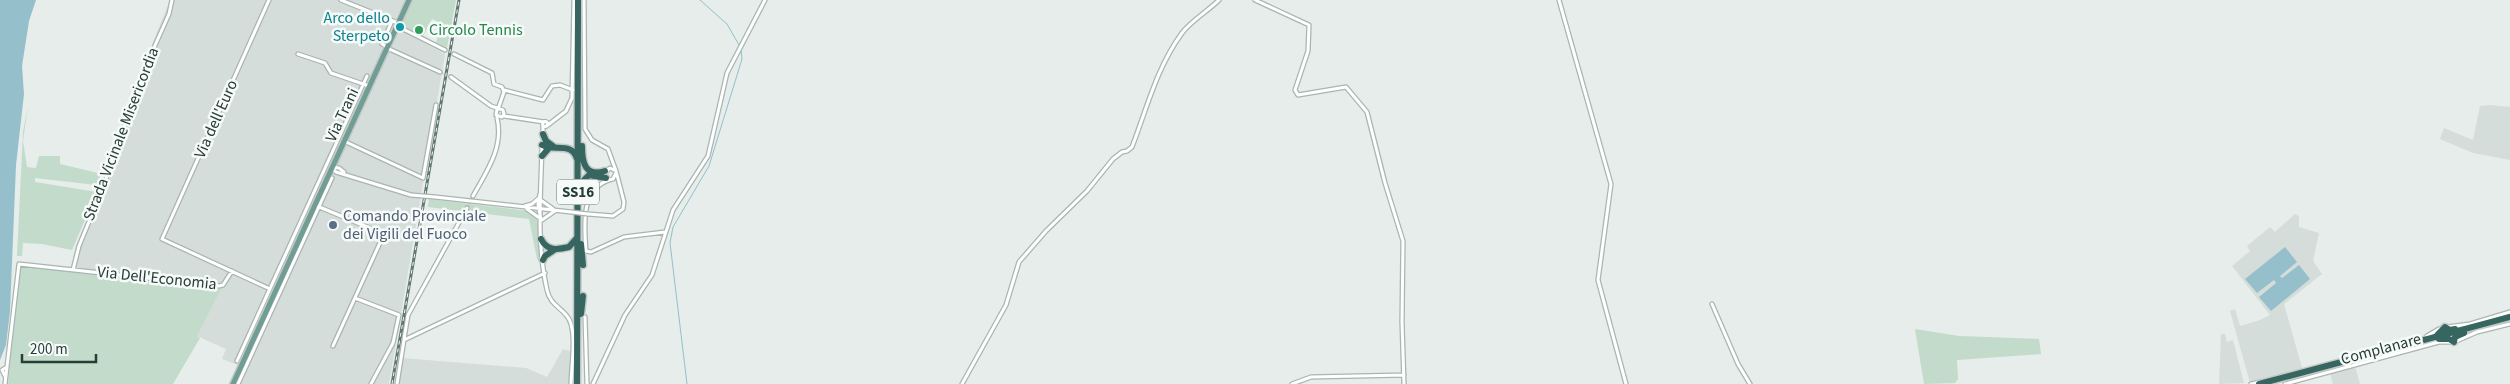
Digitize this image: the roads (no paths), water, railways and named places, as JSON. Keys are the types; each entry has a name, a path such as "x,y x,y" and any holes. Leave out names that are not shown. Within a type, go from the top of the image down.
{"highway":[{"name":"SS16","path":"579,384 580,266 577,235 577,163 581,0"},
{"name":"SS16","path":"579,384 583,316 580,244 581,0"},
{"path":"549,146 566,148 574,141 578,132"},
{"path":"543,133 549,146"},
{"name":"SS16","path":"581,141 582,161 585,168 593,173 607,175"},
{"path":"542,156 549,146"},
{"name":"SS16","path":"566,148 575,154 577,163"},
{"name":"SS16","path":"581,194 585,178 594,174 607,175"},
{"path":"548,250 563,249 573,244 577,235"},
{"path":"541,239 548,250"},
{"path":"580,244 580,266"},
{"path":"563,249 574,256 580,266"},
{"path":"543,260 548,250"},
{"path":"583,296 583,316"},
{"path":"2273,384 2510,318"},
{"path":"2432,338 2441,333 2444,327 2450,330 2464,331"},
{"path":"2259,384 2464,331"},
{"path":"2439,339 2449,339 2454,342 2455,337 2464,331"}],"main road":[{"name":"Via Trani","path":"233,384 238,378 252,341 296,250 295,241 316,206 321,184 329,179 338,146 344,141 366,85 398,25 408,0"}],"street":[{"name":"Strada Vicinale Misericordia","path":"73,270 79,246 102,190 144,68 169,14 172,0"},
{"name":"Via dell'Euro","path":"233,271 162,238 269,0"},
{"path":"341,0 398,25 445,50"},
{"path":"451,77 491,106 510,115 545,124 553,121 566,111 573,90 574,0"},
{"path":"332,168 411,195 609,217 619,214 624,205 612,155 608,149 592,140 585,129 581,0"},
{"path":"594,384 625,315 652,275 673,210 708,156 727,72 765,0"},
{"path":"962,384 1006,305 1019,262 1046,231 1087,191 1113,159 1122,152 1127,152 1132,146 1147,100 1172,49 1183,32 1219,0"},
{"path":"1255,0 1308,25 1308,51 1295,90 1298,95 1346,87 1368,112 1385,183 1403,241 1404,384"},
{"path":"1559,0 1610,184 1598,280 1626,384"},
{"path":"387,47 440,72"},
{"path":"298,54 325,62 331,73 366,85"},
{"path":"454,54 492,73 494,84 504,90 543,100 552,86 560,85 573,90"},
{"name":"Via Trani","path":"237,361 252,341 270,289 295,241 321,184 366,85 367,76"},
{"path":"473,196 495,155 500,117 499,110 504,90"},
{"path":"344,141 423,178 436,105"},
{"path":"499,110 500,117"},
{"path":"500,117 510,115"},
{"path":"543,133 545,124"},
{"path":"612,155 607,175 590,196 586,207 586,252 591,252 624,237 665,232"},
{"path":"336,156 339,170"},
{"path":"540,222 538,217 542,156"},
{"path":"329,179 339,170"},
{"path":"607,175 616,172"},
{"path":"607,175 616,172"},
{"path":"607,175 621,189"},
{"name":"Via Trani","path":"296,250 316,213 316,206 329,179"},
{"path":"522,207 540,199"},
{"path":"540,199 547,206 556,210"},
{"path":"316,206 384,234 333,346"},
{"path":"522,207 538,217"},
{"path":"397,384 408,315 467,208"},
{"path":"539,209 541,239"},
{"path":"540,222 556,210"},
{"path":"543,260 545,280 551,301 568,316 572,327 571,384"},
{"path":"6,382 19,264 73,270"},
{"name":"Via Dell'Economia","path":"73,270 184,282 196,280 219,286 227,280 233,271"},
{"path":"233,271 270,289"},
{"path":"404,340 544,273"},
{"path":"355,298 399,316 394,343 371,384"},
{"path":"1712,304 1738,364 1750,384"},
{"name":"Complanare","path":"2251,384 2430,335 2444,327 2470,324 2510,312"},
{"path":"583,316 587,384"},
{"name":"Complanare","path":"2285,384 2439,342 2454,342 2477,332 2510,324"},
{"path":"1292,384 1311,377 1404,375"},
{"name":"Via Trani","path":"238,378 238,384"}],"water":[{"path":"0,0 36,0 29,21 22,66 24,94 16,165 10,311 6,345 0,360"},
{"path":"2285,247 2297,262 2280,276 2282,278 2299,265 2310,279 2271,311 2259,297 2276,283 2274,280 2257,293 2245,279"}],"waterway":[{"path":"700,0 727,24 739,45"},
{"path":"687,384 670,243 673,227 709,166 742,59 741,49"}],"tunnel":[{"path":"440,72 451,77"},
{"path":"467,208 473,196"}],"railway":[{"path":"392,384 459,0"}],"place":[{"name":"Arco dello Sterpeto","path":"400,27"},
{"name":"Circolo Tennis","path":"419,30"},
{"name":"Comando Provinciale dei Vigili del Fuoco","path":"333,225"}]}
